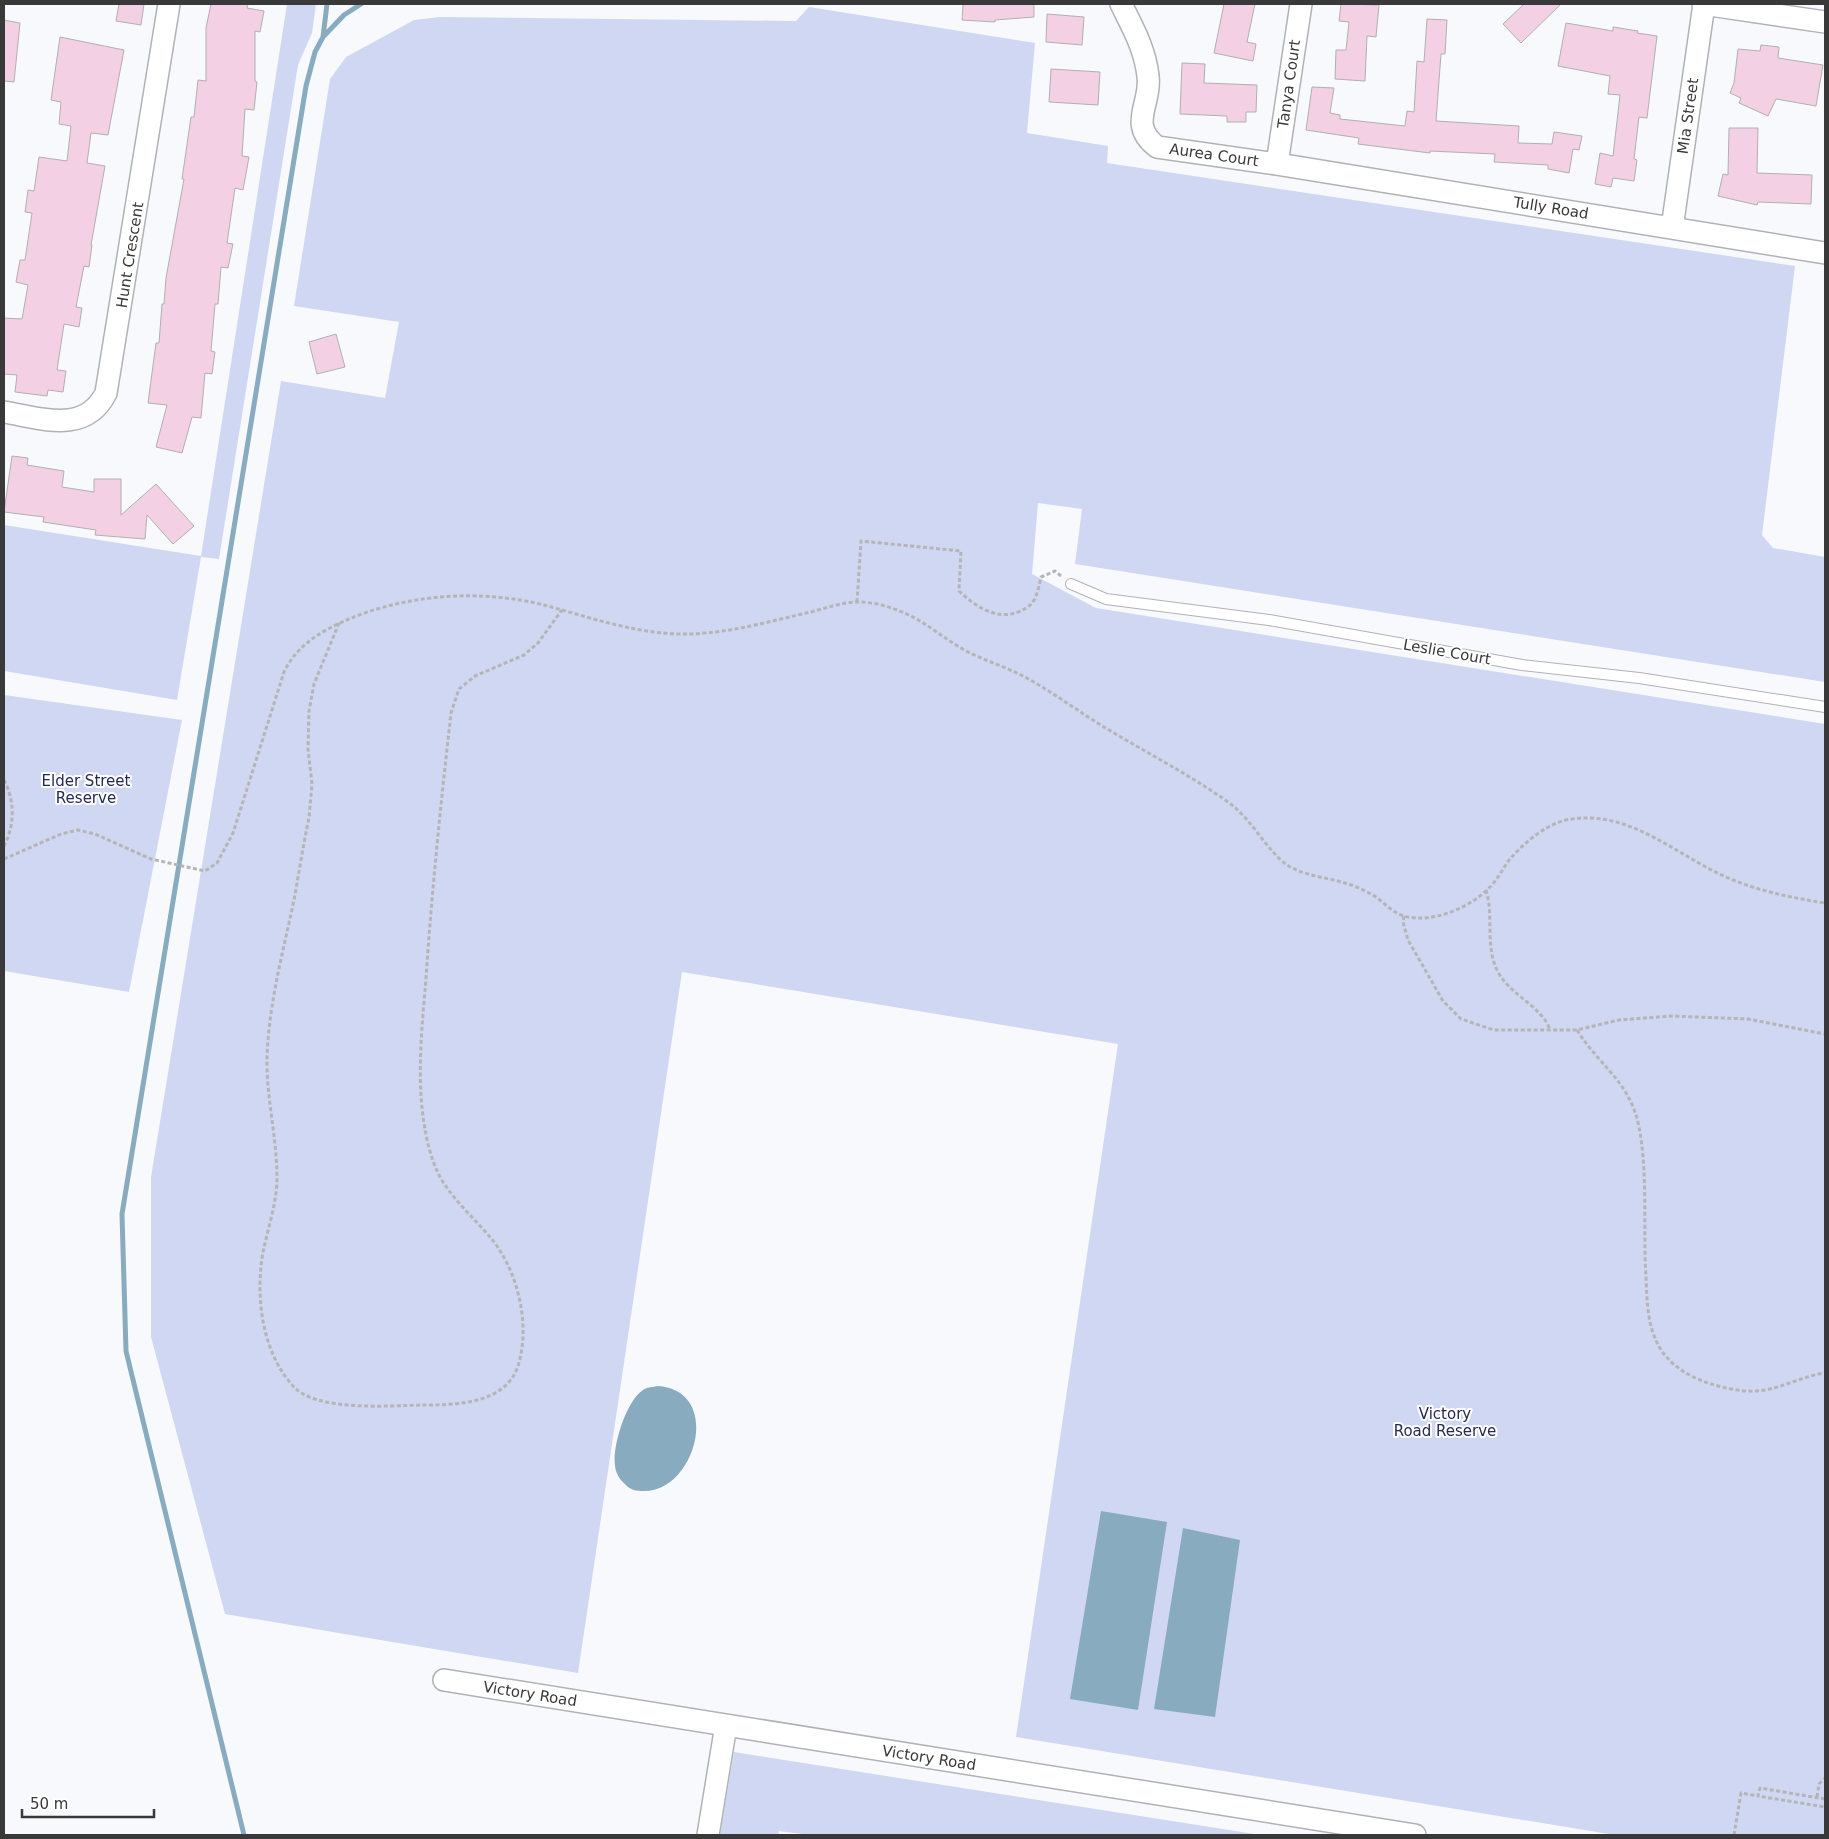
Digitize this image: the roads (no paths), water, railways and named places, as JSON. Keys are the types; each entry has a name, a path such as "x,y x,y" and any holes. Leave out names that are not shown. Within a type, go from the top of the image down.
{"street":[{"name":"Hunt Crescent","path":"4,412 71,421 94,410 106,393 169,4"},
{"name":"Aurea Court","path":"1121,4 1142,45 1149,78 1142,114 1142,128 1149,141 1157,147 1277,164"},
{"name":"Tanya Court","path":"1277,164 1301,4"},
{"path":"1704,4 1825,22"},
{"name":"Mia Street","path":"1672,228 1704,4"},
{"name":"Tully Road","path":"1277,164 1825,252"},
{"name":"Victory Road","path":"444,1680 1415,1835"},
{"path":"708,1835 726,1725"}],"lane":[{"name":"Leslie Court","path":"1071,584 1106,599 1278,621 1522,665 1639,678 1825,707"}],"waterway":[{"path":"244,1835 126,1351 122,1214 306,86 315,52 323,37 327,4"},
{"path":"323,37 344,15 361,4"}],"park label":[{"name":"Elder Street Reserve","path":"86,790"},
{"name":"Victory Road Reserve","path":"1445,1422"}]}
